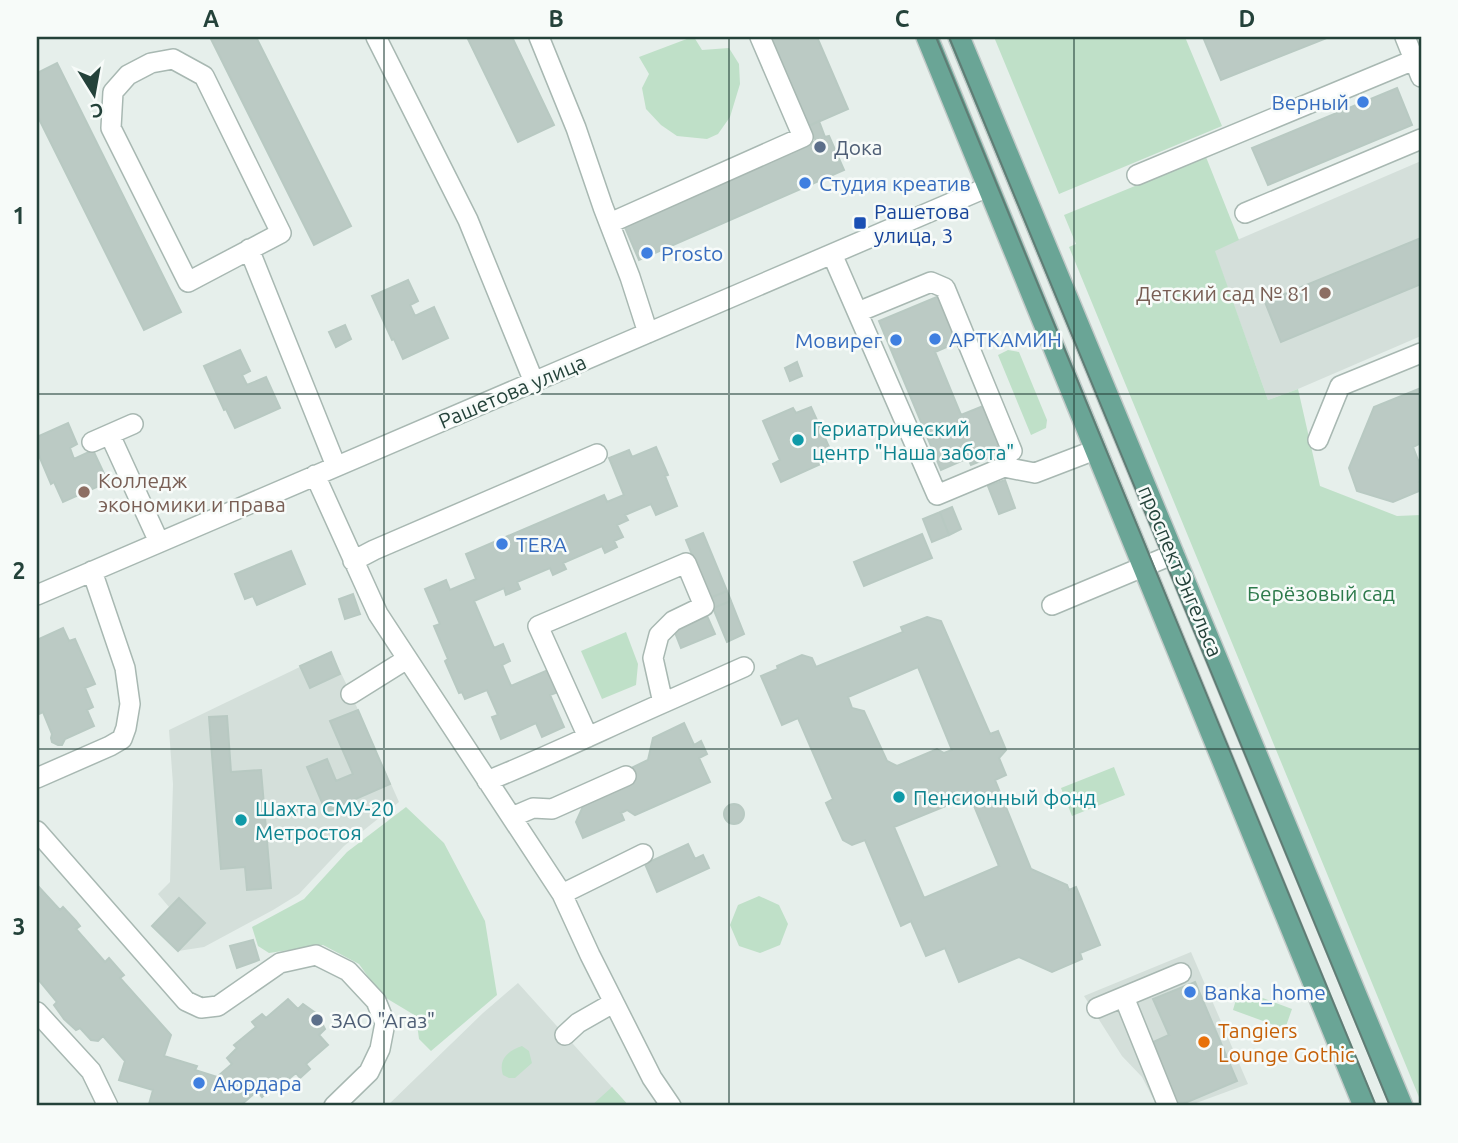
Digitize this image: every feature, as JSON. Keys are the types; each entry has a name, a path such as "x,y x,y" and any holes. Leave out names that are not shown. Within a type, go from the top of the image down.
{"main road":[{"name":"проспект Энгельса","path":"927,37 1361,1105"},
{"name":"проспект Энгельса","path":"959,37 1402,1106"},
{"path":"988,187 1017,175"}],"street":[{"path":"376,37 468,220 534,382"},
{"path":"539,37 576,128 648,333"},
{"path":"610,223 803,137 760,37"},
{"path":"1137,175 1419,64 1405,37"},
{"path":"173,59 204,76 281,233 249,249 188,282 111,128 113,92 128,75 150,63 173,59"},
{"path":"1245,213 1421,139"},
{"name":"Рашетова улица","path":"37,595 988,187"},
{"path":"249,249 336,466"},
{"path":"832,254 937,495 1004,467 1035,473 1096,450"},
{"path":"858,312 931,282 945,288 1012,451"},
{"path":"1318,440 1340,386 1421,352"},
{"path":"133,424 101,438 159,542"},
{"path":"353,561 597,454"},
{"path":"315,475 378,614 562,894 613,1003 652,1078 671,1106"},
{"path":"1052,605 1174,554"},
{"path":"589,737 538,626 686,563 704,607 673,621 659,635 653,658 663,703"},
{"path":"37,778 110,746 122,739 126,728 130,704 125,668 92,571"},
{"path":"351,694 407,659"},
{"path":"487,780 744,667"},
{"path":"512,817 533,808 552,809 626,776"},
{"path":"37,831 186,1001 201,1008 218,1006 280,963 316,955 348,971 376,1001 385,1023 380,1049 369,1072 334,1106"},
{"path":"562,894 643,854"},
{"path":"1097,1008 1181,973"},
{"path":"1124,997 1168,1106"},
{"path":"565,1035 578,1023 613,1003"},
{"path":"37,1012 91,1071 108,1106"}],"shaded area":[{"name":"Детский сад № 81","path":"1421,161 1421,336 1268,400 1214,250"},
{"path":"331,652 399,802 344,846 299,894 204,947 178,951 152,926 169,907 158,894 170,882 173,784 169,730"},
{"path":"1191,952 1248,1084 1188,1106 1157,1106 1142,1077 1122,1056 1084,996"},
{"path":"518,983 629,1106 387,1106 483,1013"}],"green space":[{"path":"692,37 702,50 729,48 739,64 740,84 730,117 718,134 707,139 677,136 661,125 646,109 642,88 649,74 639,57"},
{"path":"994,37 1185,37 1222,126 1059,194"},
{"name":"Берёзовый сад","path":"1206,157 1239,240 1215,251 1268,400 1298,389 1320,486 1397,516 1421,515 1421,1102 1069,247 1076,244 1064,215"},
{"path":"1008,350 1019,352 1047,420 1046,428 1031,435 998,355"},
{"path":"626,632 638,664 636,685 602,699 581,651"},
{"path":"1114,767 1125,795 1072,816 1061,788"},
{"path":"406,807 444,843 485,921 497,995 431,1051 419,1039 416,1016 381,995 359,964 323,945 269,953 258,946 252,927 304,899 347,852"},
{"path":"759,896 779,905 788,924 780,945 760,953 739,946 730,925 738,905"},
{"path":"1239,989 1292,1009 1285,1029 1233,1010"},
{"path":"522,1046 529,1051 532,1063 515,1078 503,1075 502,1064 505,1056"},
{"path":"612,1087 629,1106 591,1106"}],"building":[{"path":"210,37 256,37 351,226 314,245"},
{"path":"467,37 512,37 554,125 518,142"},
{"path":"771,37 817,37 848,109 809,126"},
{"path":"1203,37 1329,37 1221,80"},
{"path":"57,63 181,312 144,330 37,115 37,73"},
{"path":"1397,88 1412,125 1268,185 1252,148"},
{"path":"819,121 844,170 639,260 624,225 816,141 809,126"},
{"path":"1421,238 1421,284 1281,342 1265,302"},
{"path":"408,280 418,301 410,305 415,316 434,307 448,338 403,359 372,296"},
{"path":"939,296 958,342 935,352 961,415 983,406 1003,452 971,465 968,458 941,470 879,321"},
{"path":"345,325 351,339 336,347 329,332"},
{"path":"240,350 250,371 242,375 247,385 266,377 280,408 235,428 204,366"},
{"path":"797,362 802,376 790,381 785,368"},
{"path":"1421,388 1421,443 1413,447 1418,460 1421,461 1419,491 1393,502 1357,491 1349,468 1374,407"},
{"name":"Гериатрический центр \"Наша забота\"","path":"811,407 834,458 781,482 773,464 780,460 763,421 793,408 796,413"},
{"path":"68,423 77,444 70,448 74,459 93,450 108,482 63,502 54,482 51,484 37,451 37,437"},
{"path":"656,447 677,506 656,515 651,504 625,515 628,520 617,525 623,537 614,541 617,547 605,553 602,546 563,563 566,569 553,575 550,568 517,582 520,589 506,595 504,588 474,601 494,648 503,644 510,661 502,665 511,686 548,670 558,692 550,695 564,727 542,737 536,723 501,739 492,717 498,715 487,690 465,699 462,692 459,693 434,626 440,624 425,589 446,580 450,590 476,579 466,554 604,495 607,502 624,495 609,458 629,450 632,457"},
{"path":"1005,480 1015,508 999,514 988,486"},
{"path":"952,507 961,529 949,535 940,512"},
{"path":"940,512 949,535 932,542 923,519"},
{"path":"703,533 727,591 710,598 686,540"},
{"path":"922,534 932,558 864,586 854,562"},
{"path":"291,551 305,584 257,605 253,596 245,599 235,574"},
{"path":"727,591 731,601 713,608 710,598"},
{"path":"353,594 360,614 345,619 339,599"},
{"path":"731,601 744,634 727,642 713,608"},
{"path":"707,616 715,634 681,648 674,630"},
{"name":"Пенсионный фонд","path":"927,617 941,621 990,734 998,731 1006,750 999,758 1006,775 995,780 1031,869 1067,885 1069,890 1076,887 1100,945 1080,953 1082,959 1052,972 1019,957 959,982 945,948 926,956 911,921 901,926 865,840 852,845 843,840 826,803 833,799 798,718 782,725 761,676 802,655 812,658 816,667 903,632 901,627","holes":["918,667 952,750 944,753 937,749 897,766 887,761 864,711 852,708 848,697","970,796 999,866 924,898 894,827"]},
{"path":"63,628 69,641 75,639 95,684 85,688 93,707 87,710 94,726 58,745 52,742 52,734 43,712 37,715 37,640"},
{"path":"331,652 340,674 310,688 300,666"},
{"path":"358,710 390,784 326,812 307,767 327,759 336,781 353,774 330,721"},
{"name":"Шахта СМУ-20 Метростоя","path":"227,716 231,772 261,770 271,888 247,890 245,867 221,869 209,717"},
{"path":"684,723 694,745 701,741 707,754 699,758 710,782 635,815 627,810 621,813 624,820 583,838 576,822 585,802 629,769 648,760 653,738"},
{"path":"734,804 741,807 744,814 741,821 734,824 727,821 724,814 727,807"},
{"path":"688,844 695,859 703,855 709,868 657,892 645,864"},
{"path":"37,885 60,910 63,907 76,921 80,926 76,929 105,962 109,958 124,975 120,978 171,1035 164,1056 197,1066 195,1070 217,1077 232,1064 227,1058 237,1048 234,1045 256,1027 252,1022 262,1014 266,1018 288,999 298,1009 303,1004 317,1014 325,1029 319,1035 328,1045 306,1064 310,1069 300,1078 296,1073 262,1097 257,1091 242,1106 149,1104 153,1090 119,1080 125,1061 103,1036 98,1041 91,1040 80,1028 76,1030 64,1019 54,1005 57,1002 37,978"},
{"path":"179,898 205,923 178,951 152,926"},
{"path":"253,940 259,960 237,968 230,946"},
{"path":"1195,982 1237,1081 1178,1106 1151,1043 1169,1035 1153,999"}],"tram line":[{"path":"936,37 1376,1106"},
{"path":"949,37 1390,1106"}],"place":[{"name":"Верный","path":"1363,102"},
{"name":"Дока","path":"820,147"},
{"name":"Студия креатив","path":"805,183"},
{"name":"Рашетова улица, 3","path":"860,223"},
{"name":"Prosto","path":"647,253"},
{"name":"Детский сад № 81","path":"1325,293"},
{"name":"АРТКАМИН","path":"935,339"},
{"name":"Мовирег","path":"896,340"},
{"name":"Гериатрический центр \"Наша забота\"","path":"798,440"},
{"name":"Колледж экономики и права","path":"84,492"},
{"name":"TERA","path":"502,544"},
{"name":"Пенсионный фонд","path":"899,797"},
{"name":"Шахта СМУ-20 Метростоя","path":"241,820"},
{"name":"Banka_home","path":"1190,992"},
{"name":"ЗАО \"Агаз\"","path":"317,1020"},
{"name":"Tangiers Lounge Gothic","path":"1204,1042"},
{"name":"Аюрдара","path":"199,1083"}]}
